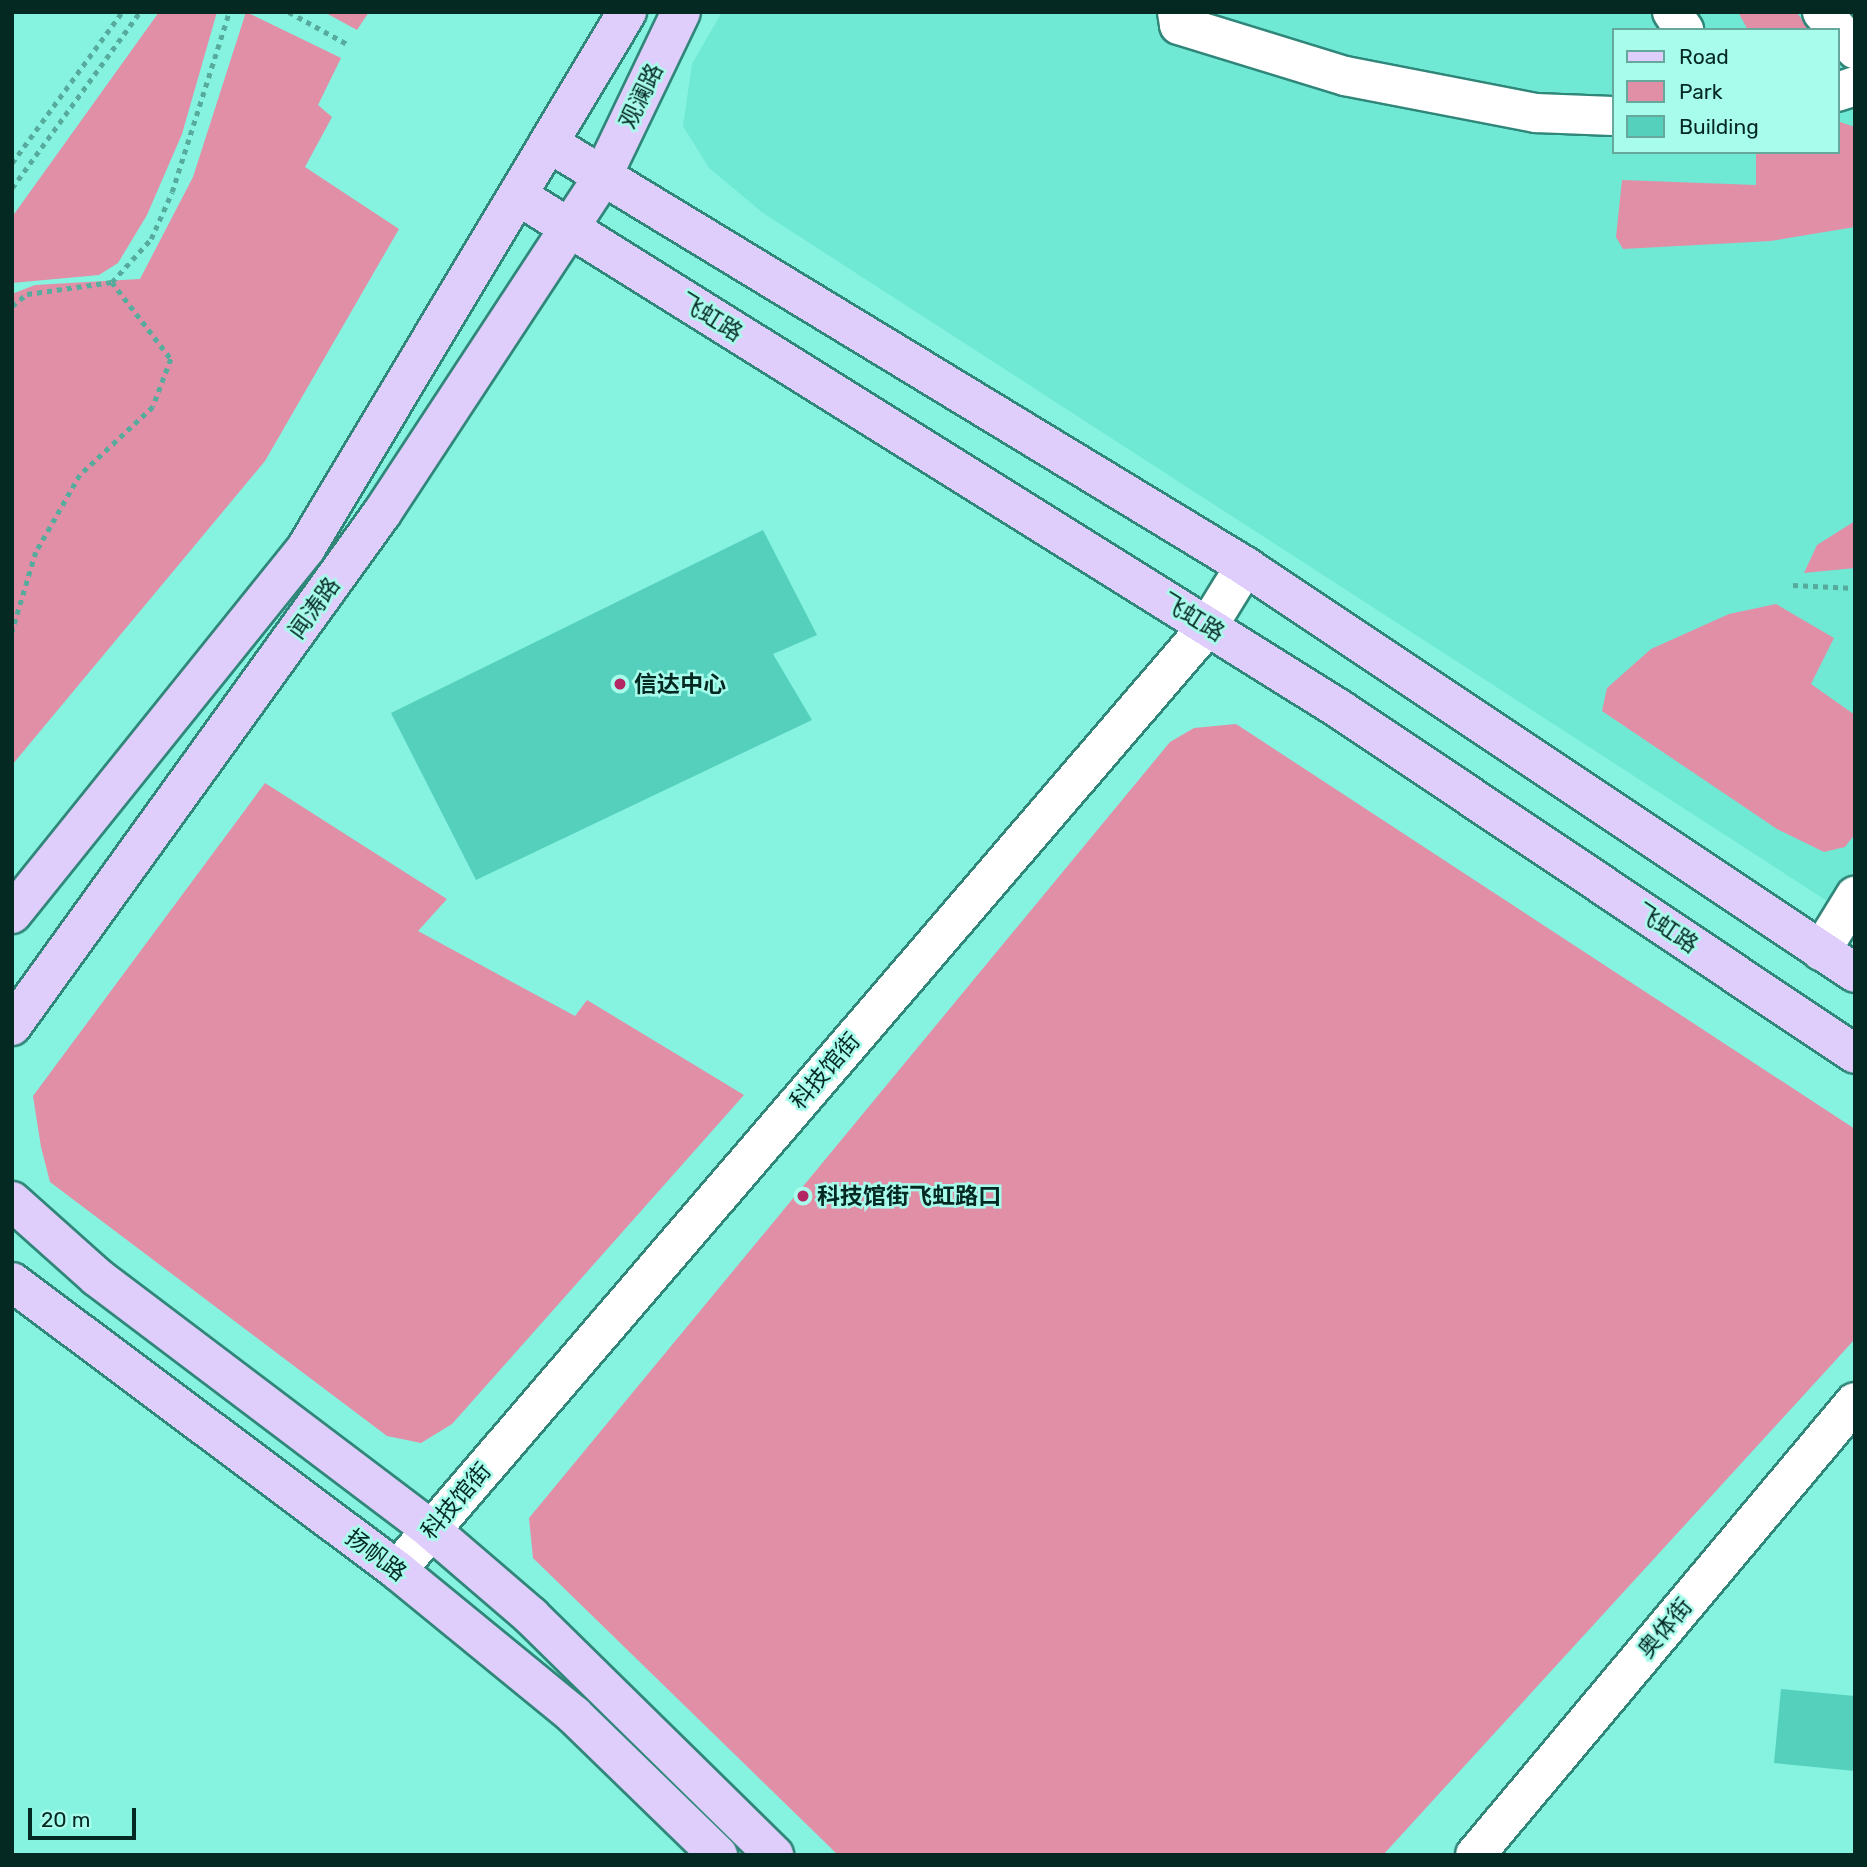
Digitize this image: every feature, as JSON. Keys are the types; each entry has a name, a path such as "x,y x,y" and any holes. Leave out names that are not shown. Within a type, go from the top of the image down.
{"main road":[{"path":"627,12 552,145 601,179 1245,566 1855,973"},
{"name":"观澜路","path":"601,179 681,12"},
{"name":"闻涛路","path":"12,914 306,548 552,145"},
{"name":"闻涛路","path":"12,1026 382,513 601,179"},
{"name":"飞虹路","path":"520,197 1208,626 1855,1054"},
{"path":"12,1201 97,1277 431,1530 531,1616 774,1855"},
{"name":"扬帆路","path":"12,1282 397,1570 574,1715 718,1855"}],"street":[{"path":"1177,12 1179,25 1345,76 1536,113 1612,116"},
{"path":"1672,12 1683,28"},
{"path":"1822,12 1836,28"},
{"path":"1839,31 1855,49"},
{"name":"科技馆街","path":"397,1570 1208,626 1245,566"},
{"path":"1821,951 1855,896"},
{"name":"奥体街","path":"1475,1855 1855,1402"}],"path":[{"path":"12,163 122,12"},
{"path":"12,188 140,12"},
{"path":"12,306 27,294 112,282 150,239 172,192 229,12"},
{"path":"289,12 349,45"},
{"path":"12,632 36,552 80,475 153,407 171,359 112,282"},
{"path":"1793,585 1855,588"}],"shaded area":[{"path":"722,12 1855,12 1855,919 763,213 709,168 683,126 692,64"}],"green space":[{"path":"159,12 217,12 182,134 147,215 118,263 99,275 12,283 12,217"},
{"path":"246,12 341,58 318,105 332,117 305,167 399,229 265,461 12,765 12,294 35,285 140,279 193,177"},
{"path":"324,12 369,12 357,30"},
{"path":"1738,12 1796,12 1809,28 1747,28"},
{"path":"1839,122 1855,127 1855,227 1771,241 1623,249 1616,237 1622,180 1756,185 1756,154 1839,154"},
{"path":"1855,521 1855,568 1804,573 1817,545"},
{"path":"1776,604 1834,638 1811,684 1855,715 1855,834 1845,847 1824,852 1777,829 1602,711 1607,688 1651,649 1729,614"},
{"path":"1236,724 1855,1129 1855,1339 1383,1855 838,1855 533,1558 529,1518 1170,742 1194,728"},
{"path":"265,783 447,899 418,931 575,1016 587,1000 744,1095 452,1424 421,1443 387,1436 50,1182 41,1147 33,1096"}],"building":[{"name":"信达中心","path":"763,530 817,635 773,654 812,720 476,880 391,713"},
{"path":"1781,1689 1855,1696 1855,1771 1774,1763"}],"place":[{"name":"信达中心","path":"620,684"},
{"name":"科技馆街飞虹路口","path":"803,1196"}]}
